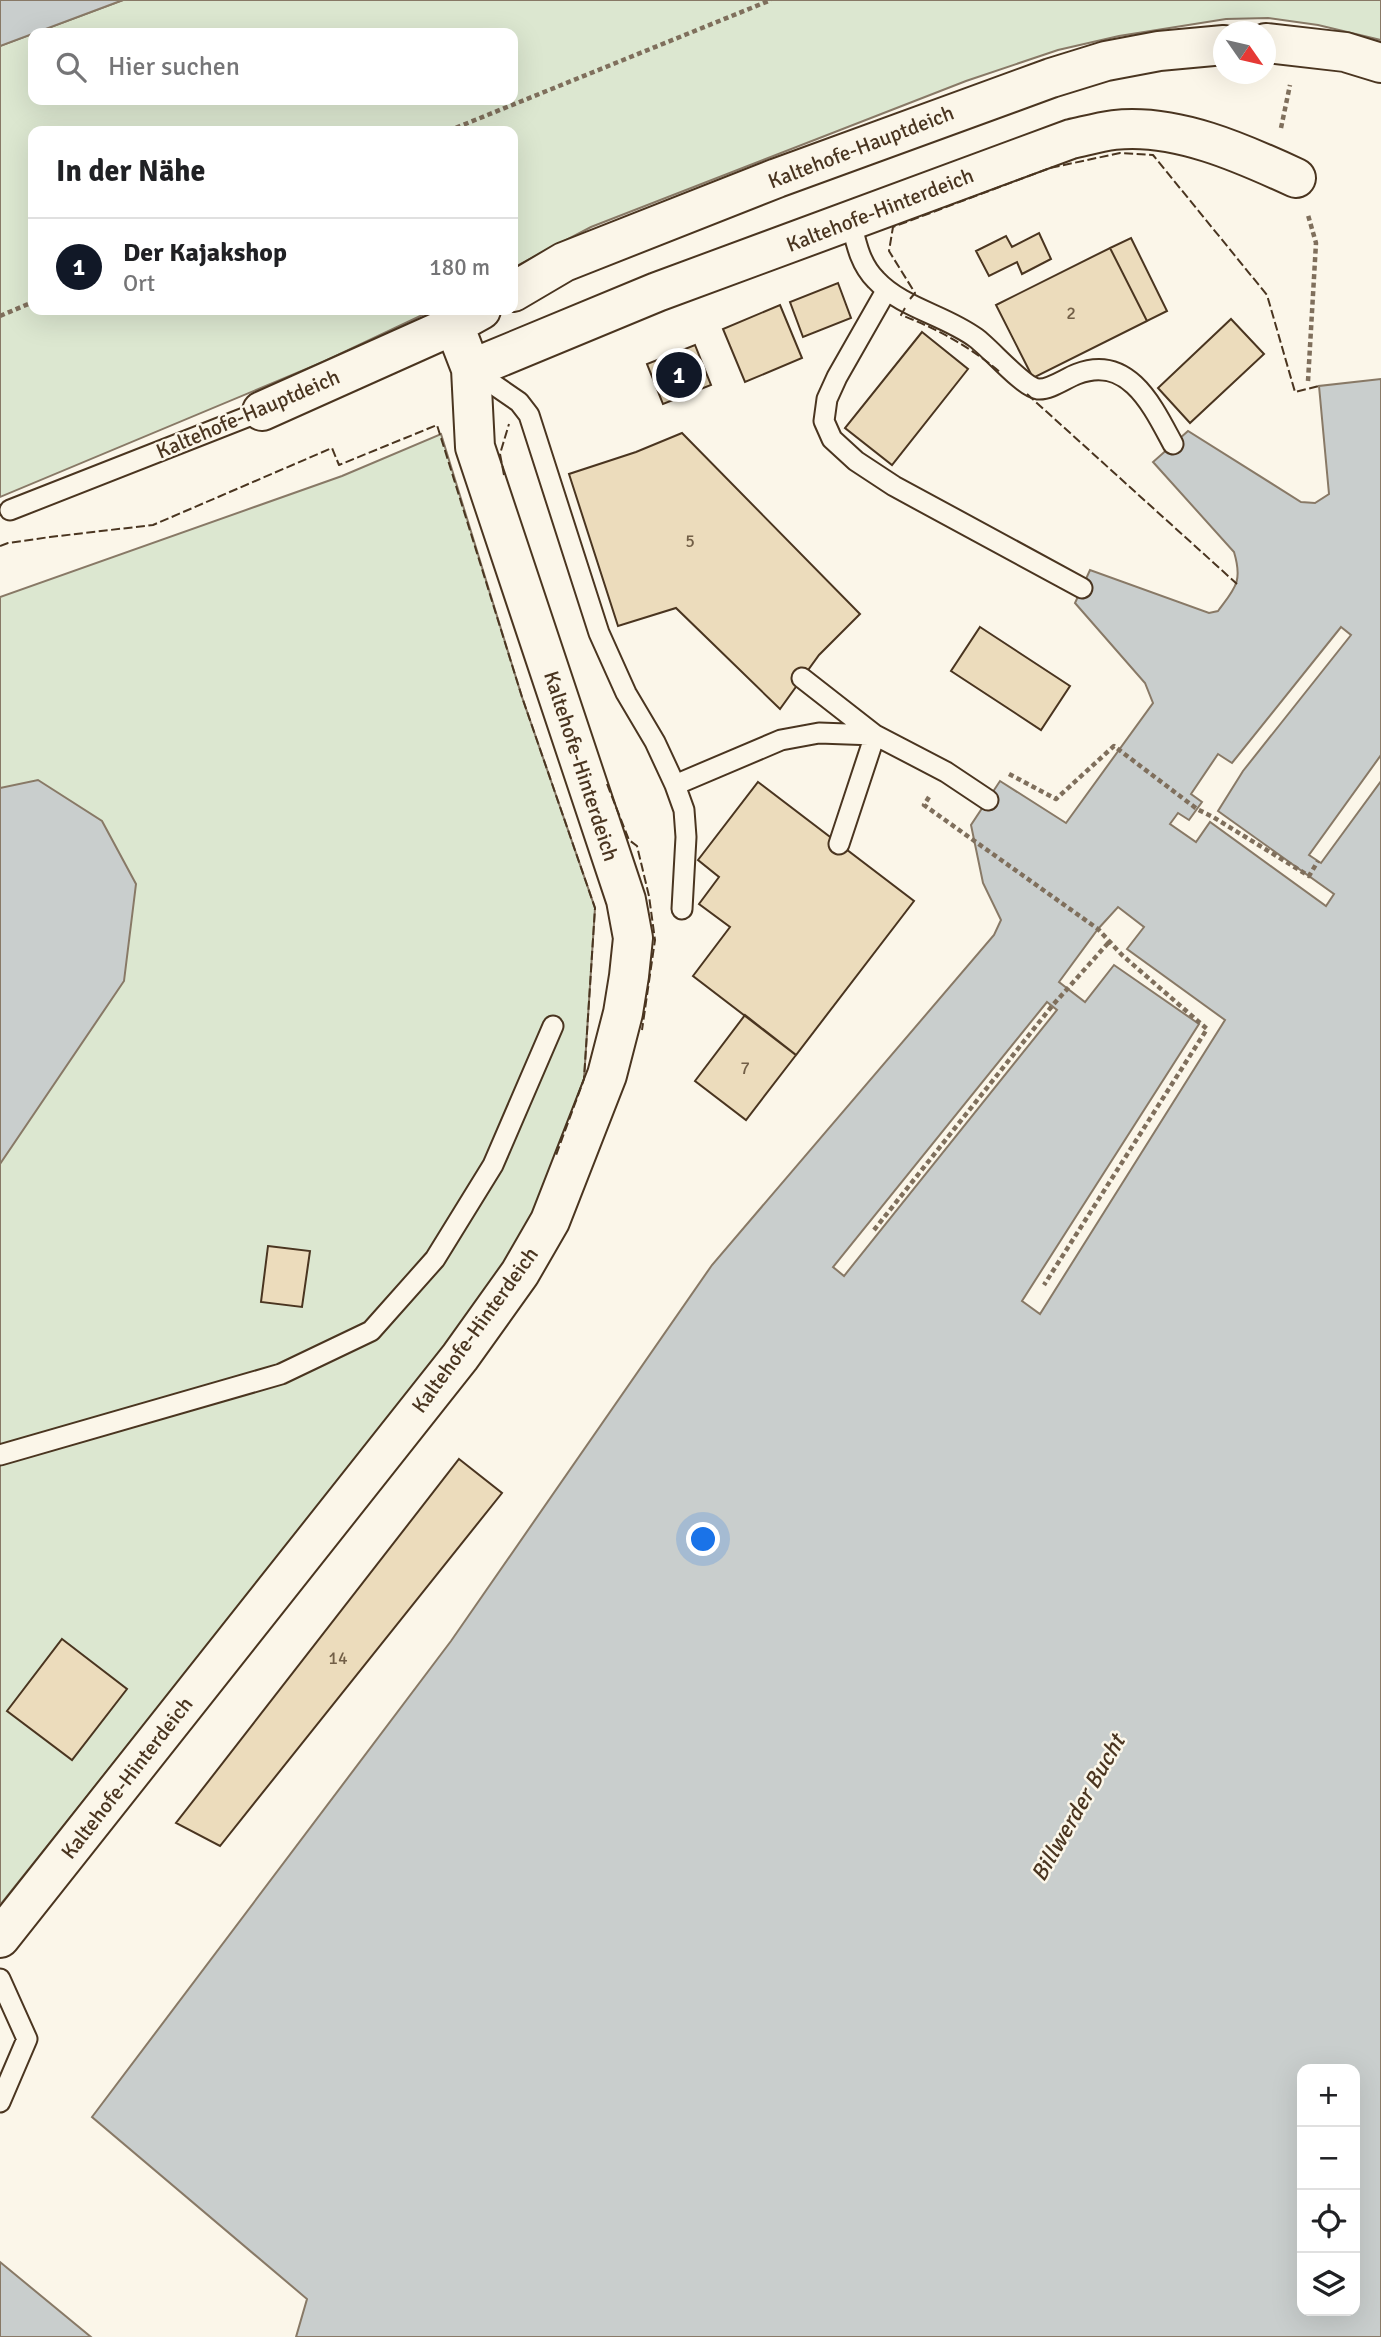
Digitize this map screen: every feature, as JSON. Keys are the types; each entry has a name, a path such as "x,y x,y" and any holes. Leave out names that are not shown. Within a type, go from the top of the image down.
{"street":[{"path":"1276,44 1345,52 1381,63"},
{"name":"Kaltehofe-Hauptdeich","path":"518,289 564,262 777,178 1025,87 1106,61 1159,51 1213,46"},
{"name":"Kaltehofe-Hinterdeich","path":"471,369 657,292 1071,139 1114,130 1149,130 1195,139 1258,160 1301,194"},
{"name":"Kaltehofe-Hauptdeich","path":"262,411 467,317"},
{"name":"Kaltehofe-Hinterdeich","path":"0,1938 451,1368 520,1273 550,1221 607,1075 623,1013 629,976 633,938 631,925 621,887 475,447 467,317"}],"lane":[{"path":"851,222 860,256 872,276 886,291 907,303 945,318 993,351 1017,376 1036,389 1046,388 1081,372 1107,370 1128,377 1148,399 1173,444"},
{"path":"886,291 827,399 824,421 832,439 856,461 903,491 1082,589"},
{"path":"471,369 519,402 529,415 599,634 626,693 655,742 675,785 684,810 686,837 681,909"},
{"name":"Kaltehofe-Hauptdeich","path":"10,510 262,411"},
{"path":"802,678 875,735 946,772 988,800"},
{"path":"675,785 781,740 819,733 875,735"},
{"path":"839,844 875,735"},
{"path":"0,1455 281,1374 371,1331 435,1259 493,1165 553,1026"},
{"path":"0,1979 27,2039 0,2102"}],"path":[{"path":"518,103 771,0"},
{"path":"1279,140 1292,77"},
{"path":"460,126 512,105"},
{"path":"1301,194 1316,243 1308,381"},
{"path":"0,316 28,304"},
{"path":"1000,769 1056,799 1114,746 1197,809 1309,876 1318,861"},
{"path":"923,805 1098,929 1122,955 1208,1029 1044,1285"},
{"path":"874,1230 1066,988 1109,942"}],"green space":[{"path":"123,0 1381,0 1381,40 1318,25 1268,18 1226,19 1119,36 1058,50 966,81 591,227 518,265 518,126 28,126 28,315 422,315 323,362 0,497 0,46 28,36 28,105 518,105 518,28 48,28"},
{"path":"441,434 522,697 595,908 584,1079 519,1256 0,1905 0,597 342,476"}],"water":[{"path":"0,0 123,0 48,28 28,28 28,36 0,46"},
{"name":"Billwerder Bucht","path":"1381,379 1381,2337 296,2337 307,2299 92,2117 451,1641 712,1265 994,935 1001,920 983,883 971,825 1000,781 1066,823 1153,703 1145,683 1075,603 1090,570 1209,613 1218,611 1233,590 1238,571 1234,552 1153,462 1188,431 1301,502 1315,503 1329,494 1319,386"},
{"path":"38,780 102,821 136,884 124,981 0,1164 0,788"},
{"path":"0,2262 91,2337 0,2337"}],"pier":[{"path":"1341,627 1351,635 1243,771 1218,811 1334,894 1326,906 1210,822 1196,842 1170,824 1178,813 1189,820 1202,802 1191,794 1218,754 1232,763"},
{"path":"1381,755 1381,781 1321,863 1309,855"},
{"path":"1118,907 1144,927 1127,949 1225,1020 1040,1314 1022,1301 1199,1024 1114,965 1085,1002 1059,982 1098,929"},
{"path":"1047,1002 1057,1010 844,1276 833,1267"}],"building":[{"path":"1039,233 1051,259 1022,274 1017,262 989,276 976,251 1006,236 1012,247"},
{"path":"1131,238 1167,311 1147,321 1110,248"},
{"path":"1110,248 1147,321 1033,378 996,305"},
{"path":"838,283 851,318 803,337 790,302"},
{"path":"780,305 802,358 745,382 723,329"},
{"path":"1231,319 1264,354 1190,423 1158,388"},
{"path":"922,332 968,369 892,465 845,428"},
{"path":"695,345 711,385 663,404 647,364"},
{"path":"682,433 860,614 819,655 780,709 676,608 618,626 569,474 636,452"},
{"path":"980,627 1070,686 1041,730 951,671"},
{"path":"758,782 914,901 796,1055 693,976 730,927 699,904 719,877 698,860"},
{"path":"745,1015 796,1055 746,1120 695,1081"},
{"path":"268,1246 310,1251 302,1307 261,1302"},
{"path":"459,1459 502,1493 220,1846 176,1823"},
{"path":"62,1639 127,1689 72,1760 7,1711"}],"fence":[{"path":"910,299 915,293 889,251 893,227 1050,168 1120,153 1153,155 1267,295 1295,392 1319,386"},
{"path":"905,308 901,315 953,339 1000,372"},
{"path":"1027,394 1237,584"},
{"path":"504,475 500,454 509,424"},
{"path":"0,546 50,537 153,525 332,448 339,465 437,425 522,697 595,908 584,1079 555,1158"},
{"path":"607,784 629,840 637,846 649,896 655,940 642,1030"}],"place":[{"name":"Der Kajakshop","path":"679,375"}]}
